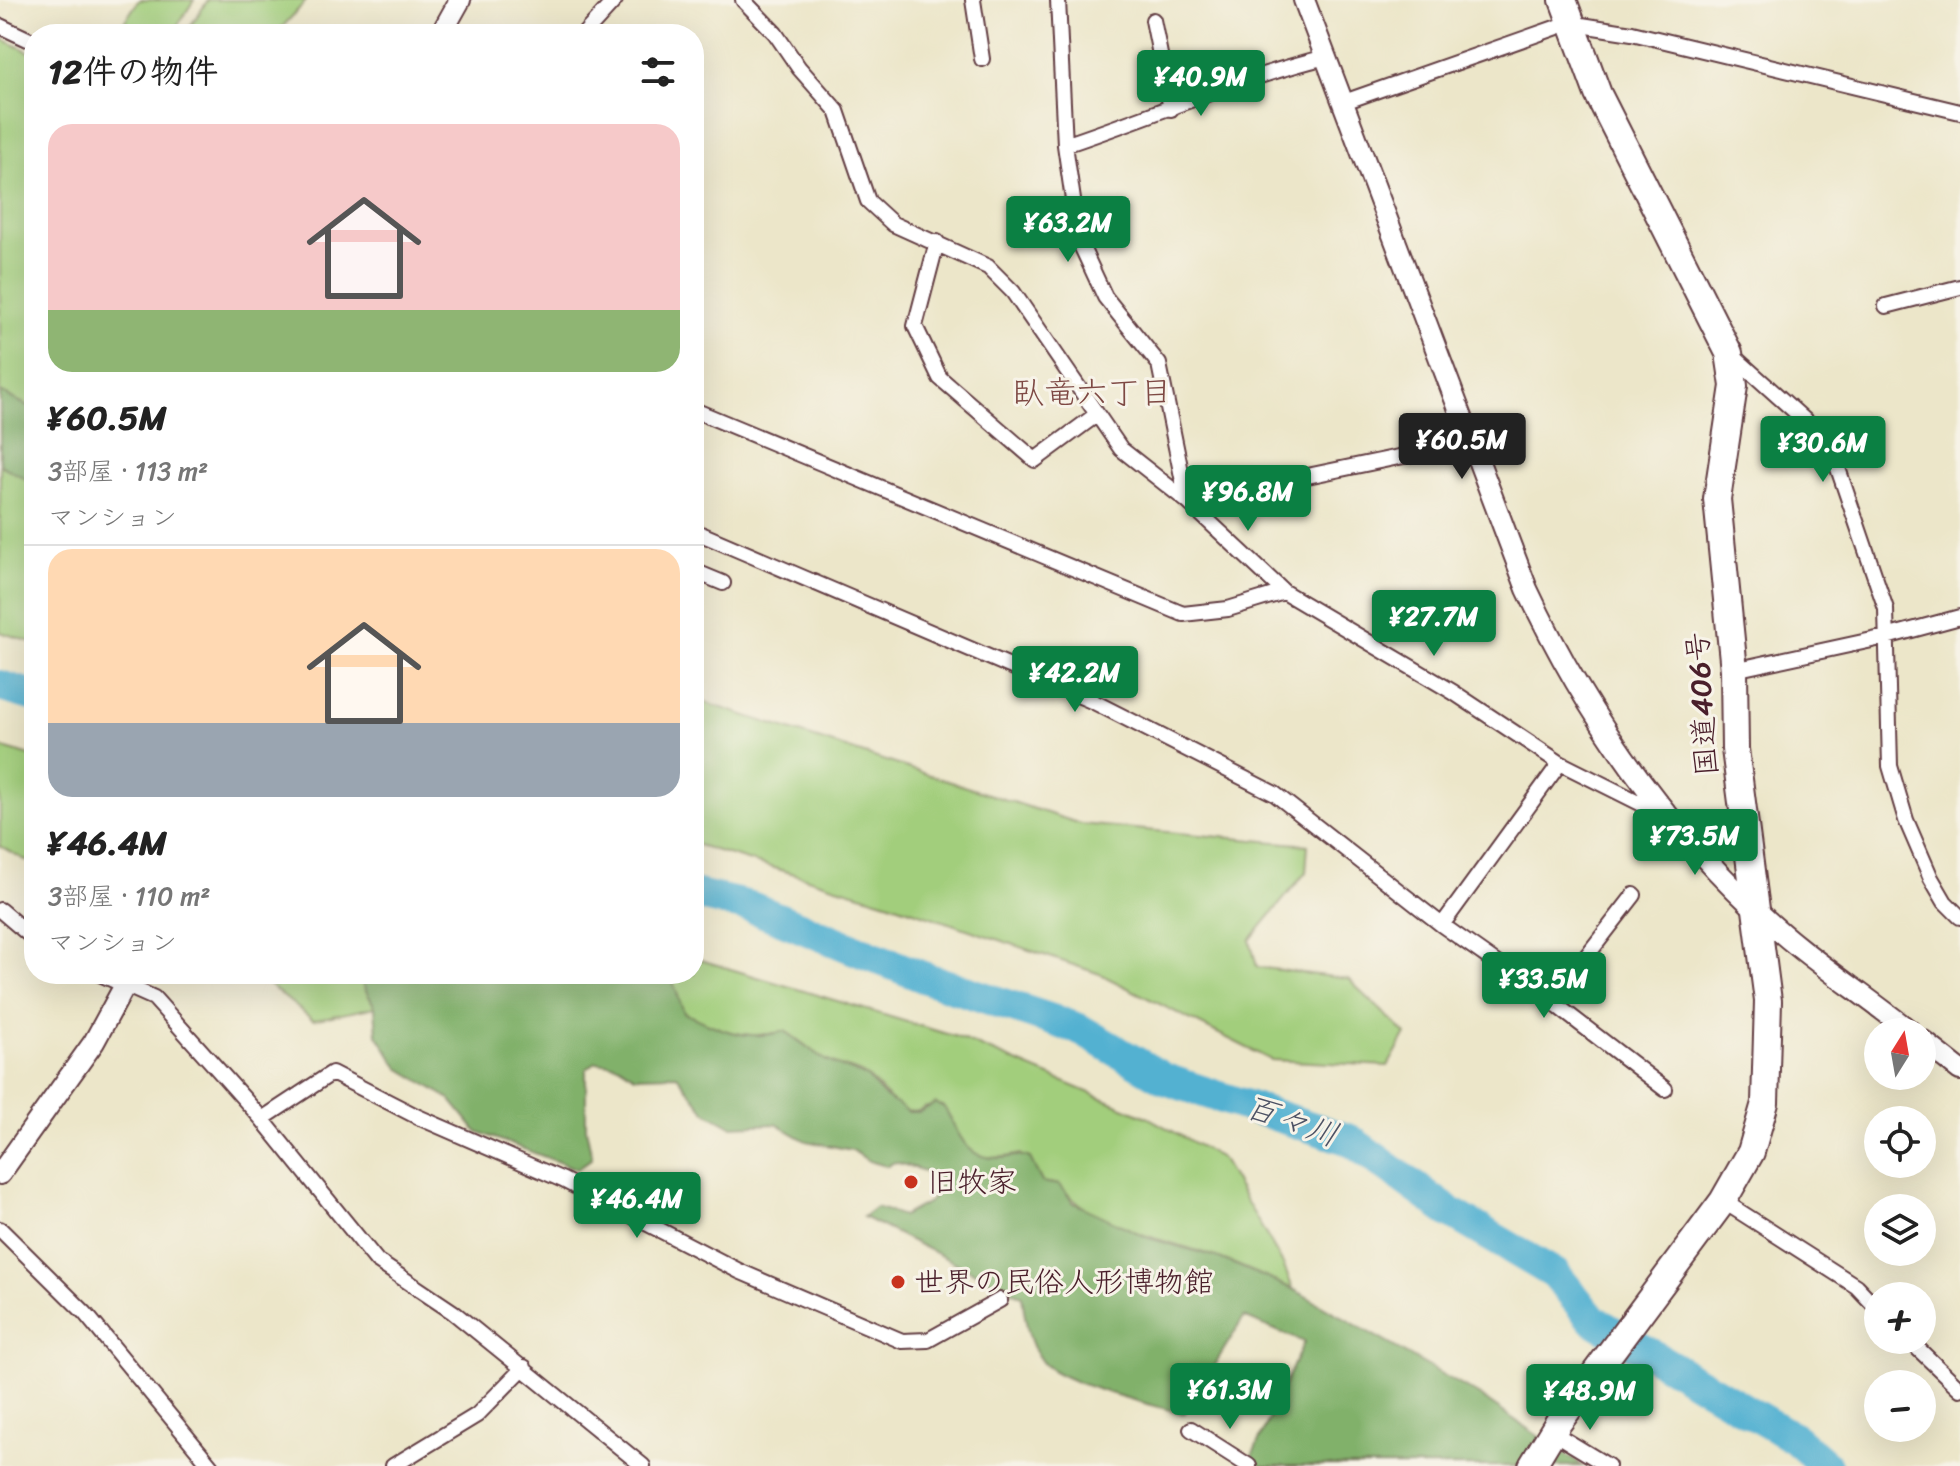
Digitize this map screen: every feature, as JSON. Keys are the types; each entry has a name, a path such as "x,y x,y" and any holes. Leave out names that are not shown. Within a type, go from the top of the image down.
{"highway":[{"name":"国道406号","path":"1532,1466 1555,1428 1723,1201 1751,1152 1765,1103 1768,1001 1735,749 1734,670 1717,499 1734,386 1729,353 1598,94 1566,11"}],"street":[{"path":"447,24 460,0"},
{"path":"593,24 615,0"},
{"path":"743,0 775,33 799,68 837,111 868,201 893,224 988,267 1013,292 1121,449 1187,501 1284,592 1453,692 1560,763 1666,816"},
{"path":"973,0 982,59"},
{"path":"1058,0 1065,145 1079,241 1105,297 1159,364 1187,501"},
{"path":"1304,0 1527,589 1559,658 1609,738 1666,816 1755,909 1893,1018"},
{"path":"1344,102 1566,11 1647,36 1960,112"},
{"path":"1153,20 1171,109"},
{"path":"0,26 24,37"},
{"path":"1065,145 1171,109 1255,74 1326,57"},
{"path":"937,242 915,326 940,378 1035,460 1096,415"},
{"path":"1886,306 1960,287"},
{"path":"1729,353 1829,442 1886,609 1890,766 1906,820 1931,878 1945,902 1960,917"},
{"path":"704,414 1183,614 1228,609 1284,592"},
{"path":"1187,501 1471,442"},
{"path":"704,535 1094,702 1275,794 1442,925 1551,1002 1665,1089"},
{"path":"704,575 723,583"},
{"path":"1734,670 1886,637 1960,617"},
{"path":"1442,925 1560,763"},
{"path":"1551,1002 1634,895"},
{"path":"0,910 24,930"},
{"path":"0,1174 94,1042 126,984"},
{"path":"136,984 154,998 262,1119 377,1261 453,1312 643,1466"},
{"path":"1936,1051 1960,1070"},
{"path":"262,1119 332,1073 418,1117 563,1180 739,1271 902,1341 928,1340 1000,1300"},
{"path":"1723,1201 1856,1286 1864,1294"},
{"path":"0,1229 85,1313 211,1466"},
{"path":"1924,1354 1959,1387"},
{"path":"393,1466 421,1452 477,1415 524,1367"},
{"path":"1555,1428 1608,1466"},
{"path":"1191,1429 1249,1466"}],"green space":[{"path":"139,0 194,0 178,24 123,24"},
{"path":"208,0 306,0 285,24 192,24"},
{"path":"0,38 24,49 24,404 0,392"},
{"path":"0,392 24,404 24,478 0,465"},
{"path":"0,464 24,477 24,640 0,632"},
{"path":"704,702 1081,824 1308,845 1306,872 1250,940 1257,967 1348,979 1406,1034 1388,1066 1271,1060 1100,974 887,902 704,847"},
{"path":"0,747 24,754 24,859 0,846"},
{"path":"704,961 957,1037 1147,1117 1221,1158 1283,1264 1293,1289 1219,1258 1112,1223 1075,1201 1060,1185 1042,1182 1021,1154 994,1158 975,1153 962,1140 950,1116 926,1107 917,1111 901,1108 866,1076 826,1060 785,1031 745,1035 684,1013 674,984 704,984"},
{"path":"268,984 362,984 375,1007 313,1020"},
{"path":"362,984 674,984 684,1013 745,1035 785,1031 825,1060 867,1077 883,1095 908,1112 919,1112 936,1103 944,1107 964,1143 977,1154 1030,1158 1042,1182 1060,1185 1074,1203 1149,1238 1217,1257 1293,1289 1480,1396 1582,1466 1261,1466 1251,1458 1304,1342 1244,1317 1184,1414 1087,1386 1042,1362 1030,1339 1022,1296 863,1217 876,1207 903,1216 929,1202 939,1191 938,1175 895,1162 886,1166 869,1161 852,1150 806,1141 776,1124 731,1126 706,1112 677,1075 635,1076 618,1065 596,1062 586,1069 586,1128 592,1158 577,1169 476,1131 450,1099 399,1068 377,1035 375,1007"}],"waterway":[{"name":"百々川","path":"0,686 24,693"},
{"name":"百々川","path":"704,896 751,907 923,977 1079,1029 1165,1079 1350,1140 1448,1211 1555,1274 1593,1320 1795,1439 1826,1466"}],"place":[{"name":"旧牧家","path":"911,1182"},
{"name":"世界の民俗人形博物館","path":"898,1282"}],"district":[{"name":"臥竜六丁目","path":"1092,392"}]}
